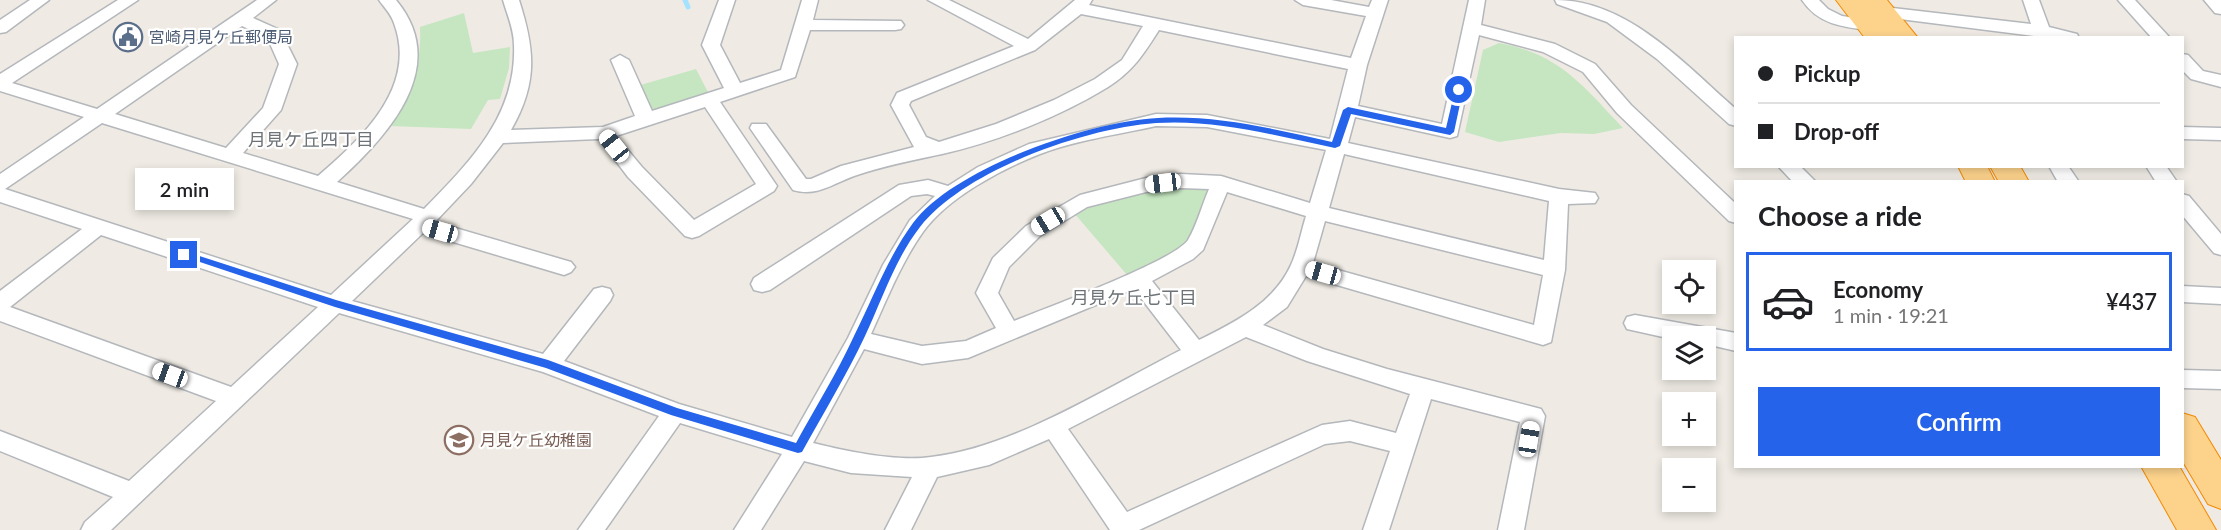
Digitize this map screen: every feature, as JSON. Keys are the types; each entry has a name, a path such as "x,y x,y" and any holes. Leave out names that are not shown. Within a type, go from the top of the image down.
{"highway":[{"path":"1849,0 1902,36"},
{"path":"2184,430 2221,493"},
{"path":"2160,468 2197,530"}],"street":[{"path":"0,28 41,0"},
{"path":"0,83 130,0"},
{"path":"0,184 268,0"},
{"path":"322,184 377,132 402,90 410,51 403,22 387,0"},
{"path":"94,530 424,221 477,167 512,116 522,80 523,43 511,0"},
{"path":"727,0 711,45 735,91"},
{"path":"498,137 604,133 645,117 789,73 810,0"},
{"path":"936,0 1029,46"},
{"path":"964,15 977,0"},
{"path":"0,195 335,304 548,364 675,412 798,449 851,463 929,468 989,455 1053,426 1245,327 1280,301 1301,267 1319,213 1358,65 1378,7 1303,0"},
{"path":"1348,110 1450,132 1477,0"},
{"path":"1563,0 1612,18 1663,55 1734,118"},
{"path":"1810,0 1825,17 1836,21 1877,19 2042,30 2064,36"},
{"path":"2031,0 2042,30"},
{"path":"2126,0 2160,36"},
{"path":"2212,0 2221,9"},
{"path":"927,148 919,141 902,110 900,100 903,97 1029,46 1081,4 1153,25 1358,65"},
{"path":"230,156 272,110 288,64 274,34 241,19"},
{"path":"804,25 895,25"},
{"path":"759,128 800,185 813,186 848,171 915,154 927,148 940,148 1003,128 1061,104 1101,83 1128,64 1153,25"},
{"path":"1473,28 1549,48 1589,68 1624,108 1734,214"},
{"path":"620,60 645,117"},
{"path":"2184,61 2197,75 2221,81"},
{"path":"2184,81 2221,90"},
{"path":"0,83 322,184 424,221 564,267"},
{"path":"604,133 635,172 692,231 767,186 709,99"},
{"path":"747,530 798,449 858,339 890,270 917,225 950,194 985,172 1036,148 1156,120 1206,122 1263,130 1558,196 1588,198"},
{"path":"2184,133 2221,134"},
{"path":"1789,168 1804,180"},
{"path":"1008,332 987,293 1000,263 1033,231 1080,202 1181,181 1221,183 1319,213 1554,270"},
{"path":"858,339 922,355 968,349 1138,279 1186,254 1196,245 1221,183"},
{"path":"762,284 906,190 928,188 950,194"},
{"path":"1301,267 1543,336 1554,270 1558,196"},
{"path":"2184,203 2221,248"},
{"path":"0,303 98,227"},
{"path":"1138,279 1195,351"},
{"path":"2184,294 2221,296"},
{"path":"548,364 602,295"},
{"path":"0,312 234,398"},
{"path":"1635,323 1662,328"},
{"path":"1245,327 1295,350 1423,389 1533,416 1522,484 1511,530"},
{"path":"1716,338 1734,342"},
{"path":"2184,379 2221,380"},
{"path":"1376,530 1423,389"},
{"path":"591,530 675,412"},
{"path":"1053,426 1122,526 1323,435 1350,431 1404,445"},
{"path":"0,441 133,494"},
{"path":"898,530 929,468"}],"green space":[{"path":"464,13 473,53 510,47 509,68 500,99 488,100 471,129 390,126 409,91 417,67 420,27"},
{"path":"1499,43 1538,55 1569,74 1623,128 1594,134 1561,133 1499,142 1465,132 1483,50"},
{"path":"696,69 709,94 654,111 646,108 637,86"},
{"path":"1203,187 1210,194 1189,242 1178,252 1128,276 1074,213 1137,194 1170,188"}],"waterway":[{"path":"685,0 688,7"}],"place":[{"name":"宮崎月見ケ丘郵便局","path":"128,37"},
{"name":"月見ケ丘幼稚園","path":"459,440"}],"district":[{"name":"月見ケ丘四丁目","path":"311,140"},
{"name":"月見ケ丘七丁目","path":"1134,298"}],"route":[{"path":"184,255 335,304 548,364 675,412 798,449 858,339 890,270 917,225 950,194 985,172 1036,148 1156,120 1206,122 1263,130 1335,146 1348,110 1450,132 1459,90"}]}
